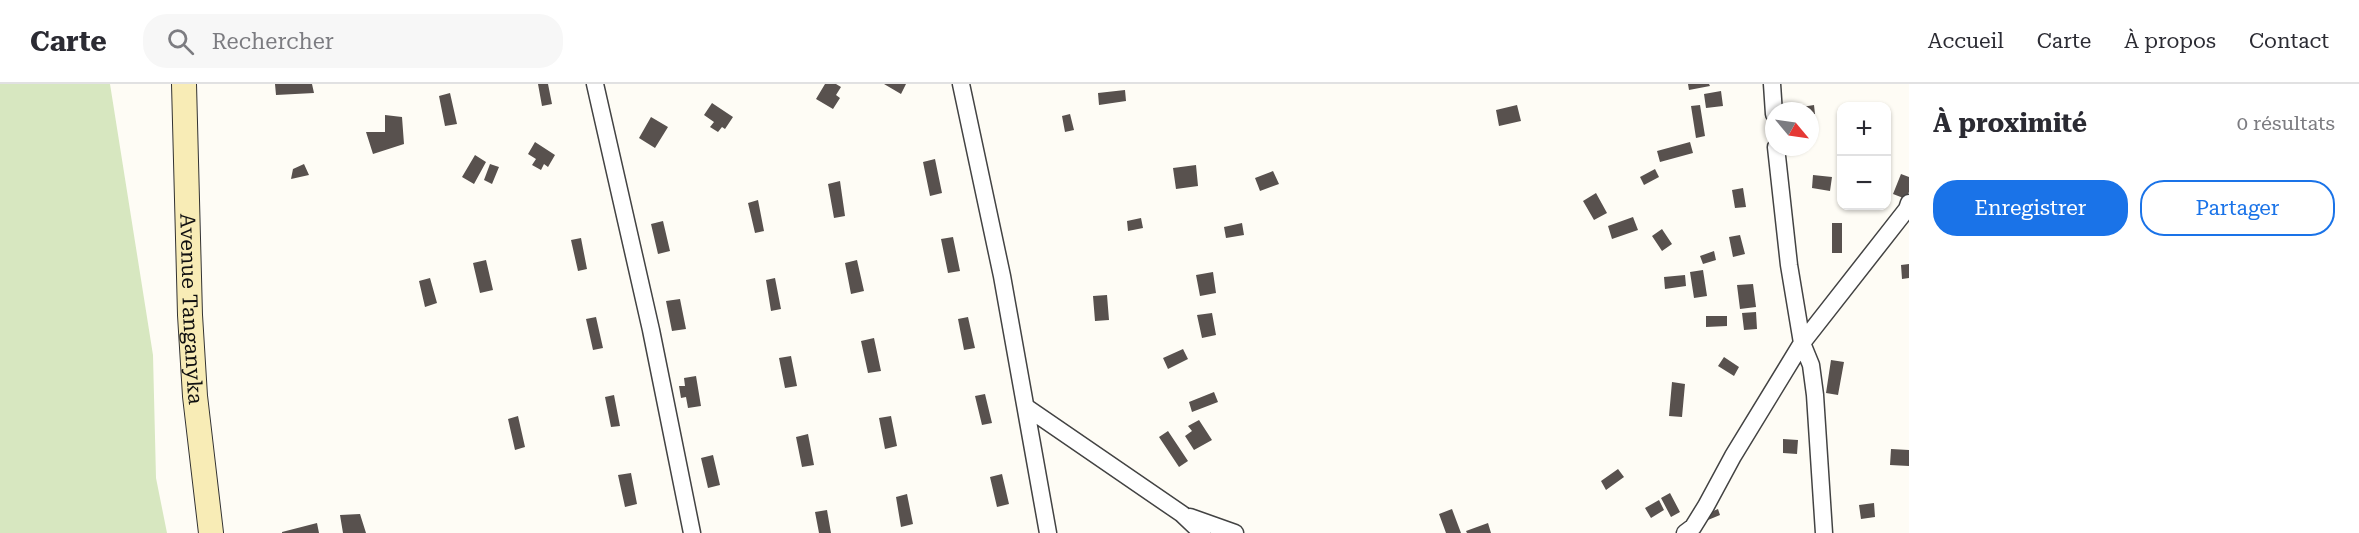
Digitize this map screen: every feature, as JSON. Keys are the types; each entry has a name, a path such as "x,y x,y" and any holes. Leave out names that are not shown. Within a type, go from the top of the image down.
{"street":[{"name":"Avenue Tanganyka","path":"184,84 193,373 211,533"},
{"path":"595,84 651,330 692,533"},
{"path":"961,84 1002,276 1048,533"},
{"path":"1772,84 1773,102"},
{"path":"1777,156 1789,265 1802,343 1811,365 1815,394 1824,533"},
{"path":"1685,533 1693,526 1706,506 1733,456 1802,343 1909,203"},
{"path":"1026,407 1182,514 1202,533"},
{"path":"1182,514 1234,533"}],"green space":[{"path":"0,84 110,84 153,355 156,478 167,533 0,533"}],"building":[{"path":"275,84 312,84 314,93 276,95"},
{"path":"538,84 548,84 552,104 542,106"},
{"path":"825,84 836,84 841,87 836,95 840,98 833,109 816,99"},
{"path":"884,84 906,84 901,94"},
{"path":"1688,84 1709,84 1710,86 1689,90"},
{"path":"1125,90 1126,101 1099,105 1098,93"},
{"path":"1721,91 1723,106 1706,108 1704,94"},
{"path":"450,93 457,124 445,126 439,96"},
{"path":"712,103 733,117 725,129 722,127 718,132 710,127 714,122 704,115"},
{"path":"1517,105 1521,121 1499,126 1496,110"},
{"path":"1700,105 1705,136 1696,138 1691,106"},
{"path":"1070,114 1074,130 1065,132 1062,116"},
{"path":"385,115 402,117 404,144 373,154 366,132 385,132"},
{"path":"651,117 668,127 655,148 639,138"},
{"path":"535,142 555,155 548,167 544,164 541,170 532,165 536,159 528,154"},
{"path":"1690,142 1693,153 1660,162 1657,151"},
{"path":"475,155 486,162 474,184 462,177"},
{"path":"935,159 942,193 930,196 923,162"},
{"path":"304,164 309,175 291,179 293,169"},
{"path":"490,164 499,167 492,184 484,180"},
{"path":"1196,165 1198,186 1176,189 1173,168"},
{"path":"1655,169 1659,177 1644,185 1640,177"},
{"path":"1273,171 1279,184 1260,191 1255,178"},
{"path":"1901,174 1909,177 1909,192 1906,199 1893,194"},
{"path":"1813,175 1832,177 1830,191 1812,188"},
{"path":"840,181 845,216 834,218 828,184"},
{"path":"1743,188 1746,207 1735,208 1732,190"},
{"path":"1596,193 1607,213 1594,220 1583,201"},
{"path":"758,200 764,231 755,233 748,203"},
{"path":"1633,217 1638,230 1612,239 1608,226"},
{"path":"1141,218 1143,228 1128,231 1127,221"},
{"path":"663,221 670,251 658,254 651,224"},
{"path":"1242,223 1244,235 1226,238 1224,227"},
{"path":"1832,223 1842,223 1842,253 1832,253"},
{"path":"1662,229 1672,244 1662,251 1652,236"},
{"path":"1740,235 1745,254 1733,257 1729,237"},
{"path":"953,237 960,271 948,273 941,239"},
{"path":"581,238 587,269 578,271 571,240"},
{"path":"1714,251 1716,260 1703,264 1700,256"},
{"path":"486,260 493,290 480,293 473,263"},
{"path":"857,260 864,291 851,294 845,263"},
{"path":"1909,264 1909,278 1902,279 1901,265"},
{"path":"1703,270 1707,296 1694,298 1690,272"},
{"path":"1213,272 1216,293 1200,296 1196,275"},
{"path":"1685,275 1686,286 1665,289 1664,277"},
{"path":"430,278 437,303 425,307 419,281"},
{"path":"775,278 781,309 771,311 766,280"},
{"path":"1753,284 1756,307 1740,309 1737,285"},
{"path":"1107,295 1109,320 1095,321 1093,296"},
{"path":"680,299 686,329 672,331 666,301"},
{"path":"1756,312 1757,329 1744,330 1742,313"},
{"path":"1212,313 1216,335 1202,338 1197,315"},
{"path":"1706,316 1727,316 1727,326 1706,327"},
{"path":"596,317 603,348 593,350 586,319"},
{"path":"968,317 975,348 964,350 958,319"},
{"path":"874,338 881,371 868,373 861,341"},
{"path":"1183,349 1188,359 1168,369 1163,358"},
{"path":"791,356 797,386 785,388 779,358"},
{"path":"1724,357 1739,367 1734,376 1718,366"},
{"path":"1831,360 1844,362 1838,395 1826,393"},
{"path":"696,376 701,406 688,408 686,397 681,398 679,386 685,386 684,378"},
{"path":"1672,382 1685,384 1682,417 1669,416"},
{"path":"1214,392 1218,402 1192,412 1189,402"},
{"path":"985,394 992,423 982,425 975,396"},
{"path":"614,395 620,426 611,427 605,397"},
{"path":"518,416 525,447 515,450 508,419"},
{"path":"891,416 897,446 885,449 879,418"},
{"path":"1199,420 1212,440 1194,450 1185,436 1192,431 1188,426"},
{"path":"1168,431 1188,461 1179,467 1159,437"},
{"path":"808,434 814,465 802,467 796,437"},
{"path":"1783,439 1798,440 1797,454 1783,453"},
{"path":"1891,449 1909,450 1909,466 1890,465"},
{"path":"713,455 720,485 708,488 701,458"},
{"path":"1618,469 1624,477 1606,490 1601,481"},
{"path":"631,473 637,504 625,507 618,475"},
{"path":"1002,474 1009,504 997,507 990,477"},
{"path":"1670,493 1680,512 1671,517 1661,498"},
{"path":"907,494 913,524 901,527 896,497"},
{"path":"1659,500 1664,510 1651,518 1645,508"},
{"path":"1874,503 1875,517 1861,519 1859,505"},
{"path":"1452,509 1461,533 1446,533 1439,514"},
{"path":"1718,509 1720,515 1708,520 1706,514"},
{"path":"827,510 831,533 819,533 815,512"},
{"path":"360,514 366,533 343,533 340,515"},
{"path":"317,523 319,533 282,533 282,532"},
{"path":"1488,523 1491,533 1467,533 1466,531"}]}
